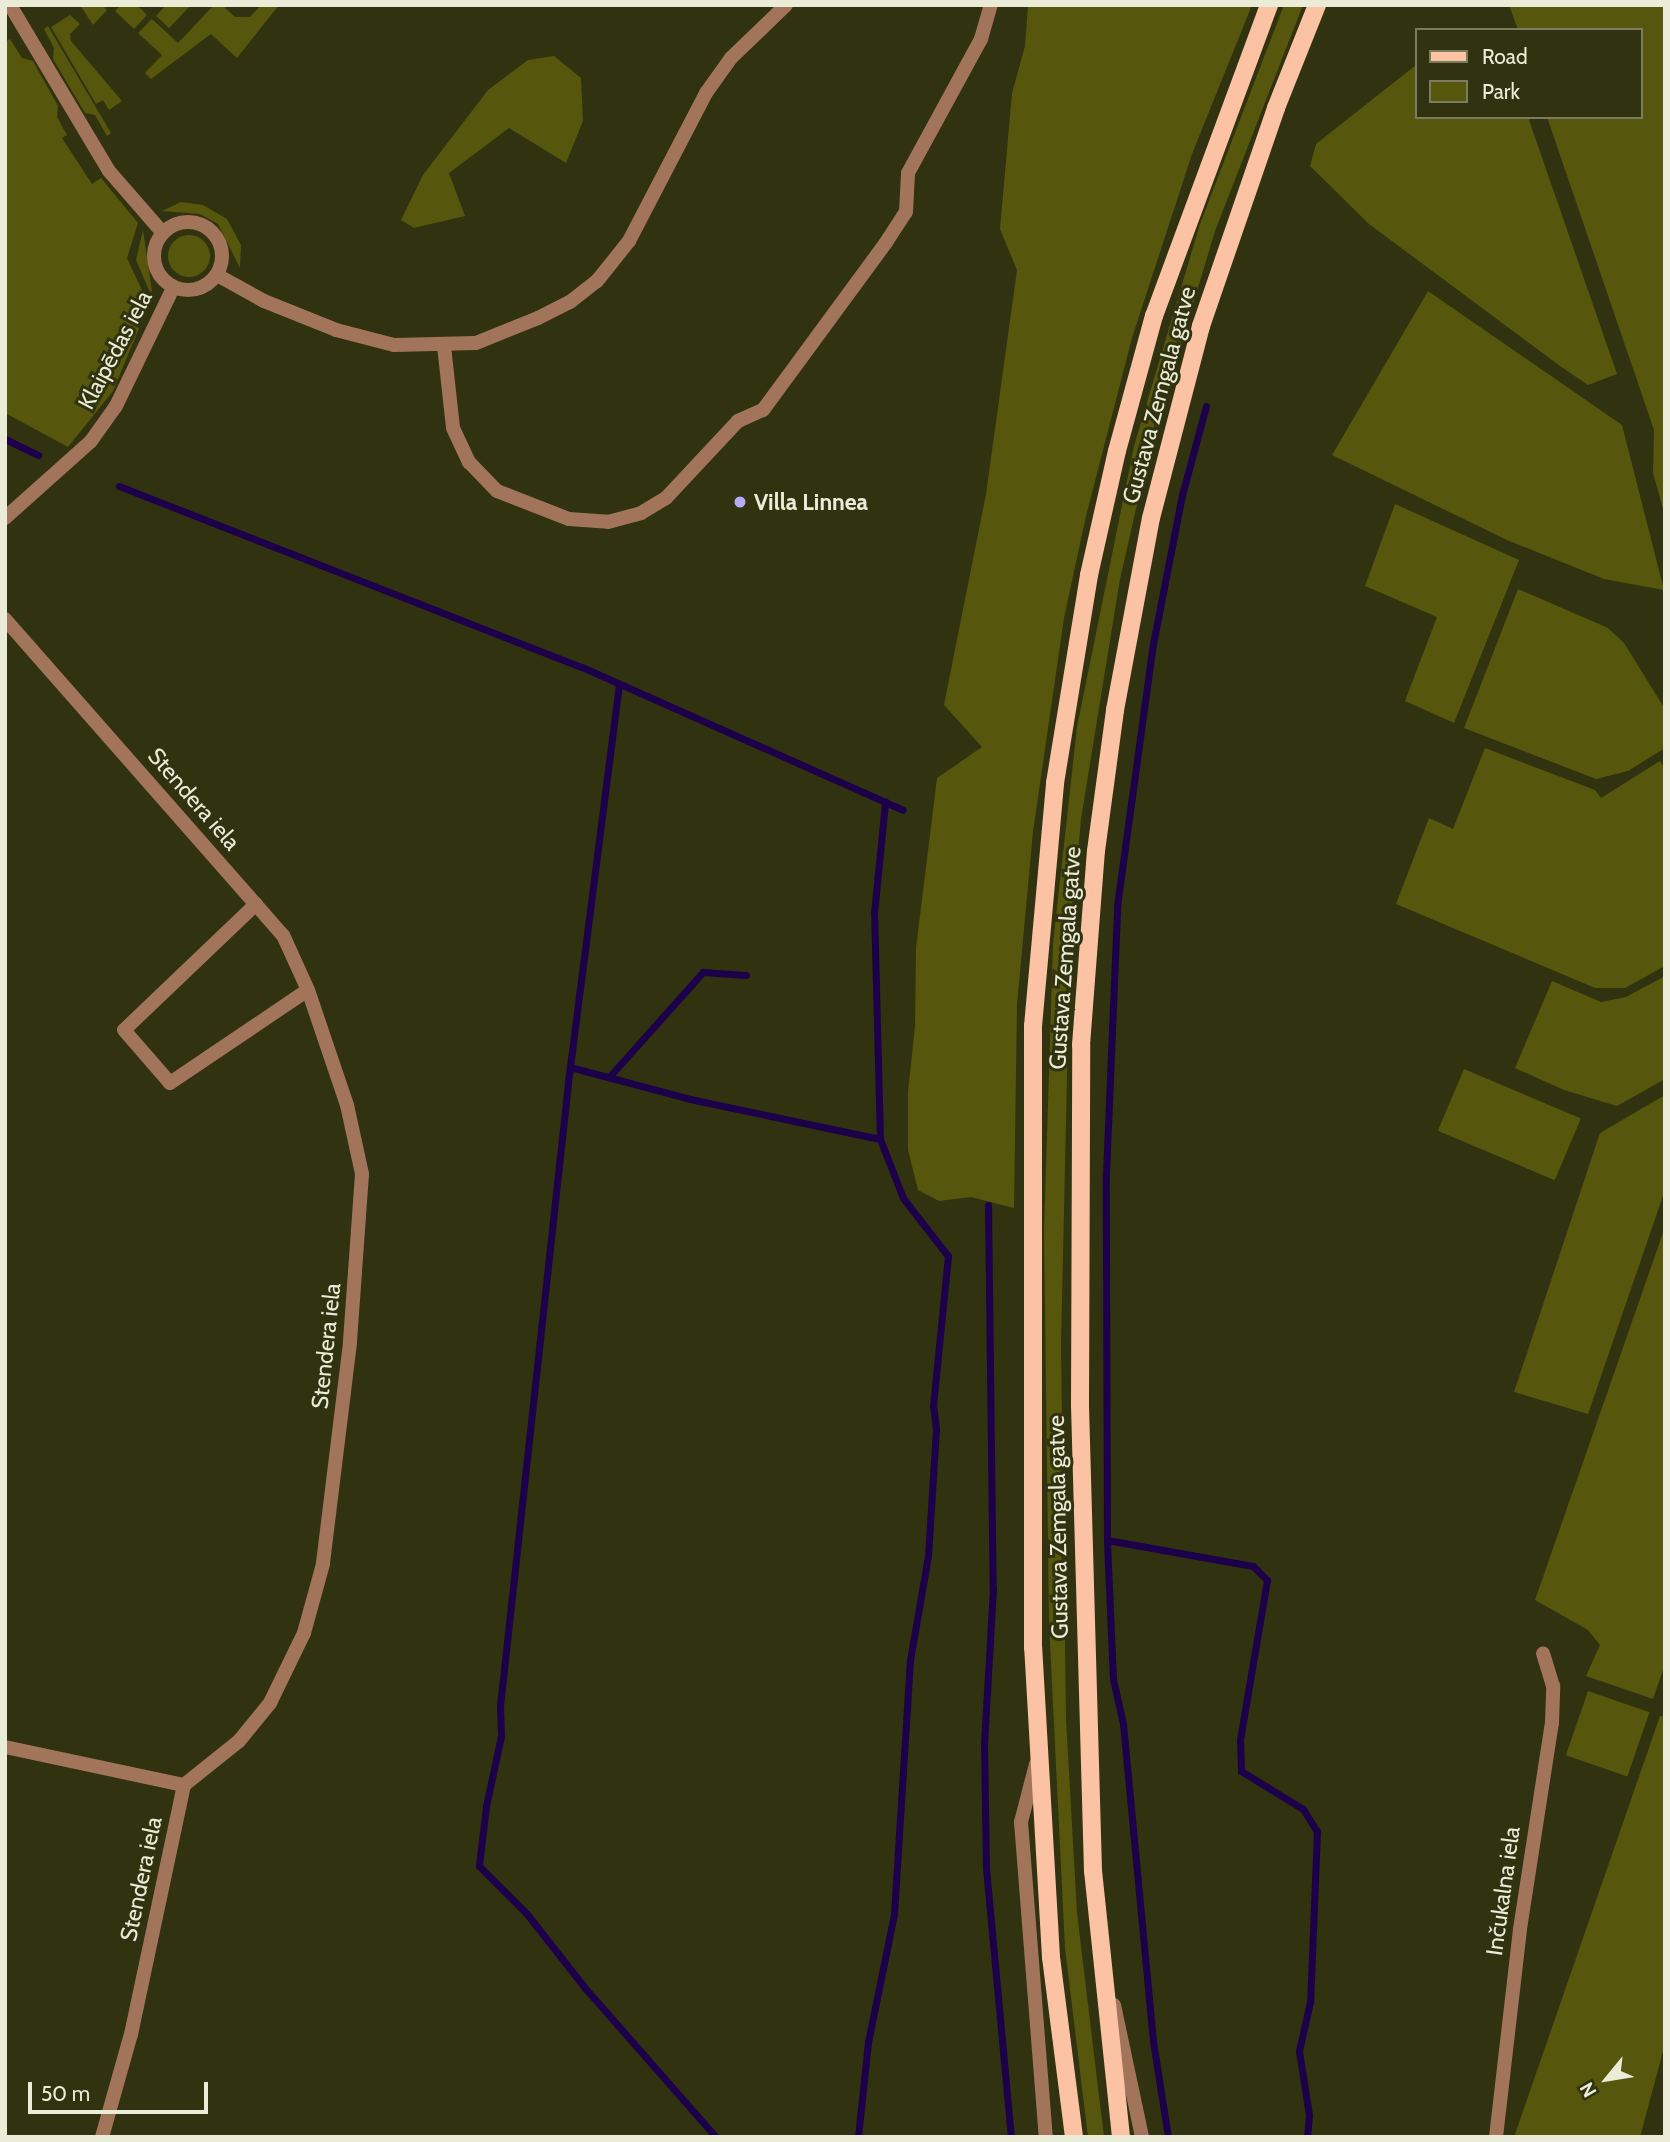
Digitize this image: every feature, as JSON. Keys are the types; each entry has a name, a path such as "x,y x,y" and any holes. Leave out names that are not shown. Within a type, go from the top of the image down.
{"main road":[{"name":"Gustava Zemgala gatve","path":"1074,2137 1051,1956 1038,1759 1030,1154 1033,1026 1055,783 1089,575 1154,316 1269,5"},
{"name":"Gustava Zemgala gatve","path":"1121,2137 1101,1945 1086,1707 1078,1224 1081,1045 1096,850 1115,710 1151,518 1191,364 1241,205 1317,5"}],"street":[{"path":"9,5 109,171 162,232"},
{"path":"217,275 264,301 336,330 394,345 444,346 475,343 504,333 570,302 597,281 641,221 706,93 731,58 786,5"},
{"path":"444,346 453,428 469,462 497,491 569,519 608,522 641,513 666,498 738,421 763,411 885,244 906,212 908,173 981,39 991,5"},
{"path":"195,222 210,230 220,243 223,260 217,275 205,287 189,291 173,288 159,277 153,261 162,232 178,223 195,222"},
{"name":"Klaipēdas iela","path":"5,518 91,441 116,406 173,288"},
{"name":"Stendera iela","path":"5,619 283,935 308,990 347,1105 362,1174 351,1329 323,1564 304,1633 271,1703 239,1741 184,1785 131,2034 102,2137"},
{"path":"256,904 124,1030 170,1083 308,990"},
{"name":"Inčukalna iela","path":"1496,2137 1520,1929 1552,1723 1553,1686 1543,1653"},
{"path":"5,1747 184,1785"},
{"name":"Gustava Zemgala gatve","path":"1038,1759 1021,1822 1045,2137"},
{"name":"Gustava Zemgala gatve","path":"1101,1945 1142,2137"}],"green space":[{"path":"80,5 102,5 107,10 93,25"},
{"path":"121,5 137,5 147,15 134,29 115,11"},
{"path":"166,5 191,5 169,28 156,16"},
{"path":"214,5 222,5 235,17 250,17 261,5 279,5 237,58 211,34 151,79 145,73 162,55 138,33 152,19 178,43"},
{"path":"1028,5 1252,5 1192,154 1132,338 1086,516 1064,618 1033,832 1017,1005 1014,1208 971,1197 939,1201 918,1190 908,1150 908,1092 915,1026 916,948 937,778 982,747 944,705 986,494 1017,270 1000,229 1012,93 1025,46"},
{"path":"1284,5 1303,5 1215,231 1149,452 1120,579 1081,819 1070,945 1061,1345 1066,1719 1077,1913 1104,2137 1088,2137 1065,1948 1049,1623 1044,1231 1053,944 1077,727 1134,446 1200,224"},
{"path":"1509,5 1665,5 1665,516 1653,473 1654,430 1548,119 1642,119 1642,28 1517,28"},
{"path":"70,15 80,24 70,34 71,41 122,101 109,110 103,100 96,104 51,27"},
{"path":"48,26 111,133 107,136 95,115 85,113 53,59 54,48 44,29"},
{"path":"10,39 22,58 33,61 58,106 57,117 67,135 62,138 92,184 101,178 138,223 127,258 147,301 145,314 113,391 68,447 5,413 5,42"},
{"path":"554,56 581,78 583,121 566,163 509,128 449,173 465,216 414,228 401,220 423,175 488,90 528,60"},
{"path":"1414,67 1414,119 1529,119 1617,374 1588,385 1369,224 1310,166 1316,144"},
{"path":"181,202 203,205 227,219 241,245 240,268 218,224 200,214 162,211"},
{"path":"143,230 152,291 151,295 136,260"},
{"path":"189,235 204,241 210,256 204,271 189,277 174,271 168,256 174,241"},
{"path":"1428,291 1622,425 1664,590 1604,579 1507,540 1332,455"},
{"path":"1395,504 1519,560 1454,723 1405,701 1437,617 1365,586"},
{"path":"1518,589 1608,628 1624,643 1665,709 1665,748 1628,771 1596,779 1464,728"},
{"path":"1485,748 1595,790 1601,798 1660,761 1665,769 1665,966 1625,988 1595,988 1396,904 1429,818 1453,829"},
{"path":"1665,976 1665,1079 1617,1106 1564,1090 1515,1068 1552,981 1601,1002 1626,997"},
{"path":"1464,1069 1581,1119 1555,1180 1438,1131"},
{"path":"1665,1095 1665,1190 1588,1414 1514,1392 1600,1133"},
{"path":"1665,1227 1665,1664 1653,1699 1586,1676 1600,1645 1588,1630 1535,1600"},
{"path":"1588,1691 1649,1712 1627,1776 1566,1755"},
{"path":"1660,1716 1665,1717 1665,2044 1640,2137 1514,2137"}],"waterway":[{"path":"1168,2137 1153,2041 1123,1724 1113,1679 1107,1540 1106,1174 1117,906 1153,644 1182,495 1206,406"},
{"path":"5,439 38,455"},
{"path":"119,486 582,667 903,810"},
{"path":"619,684 568,1083 500,1706 501,1736 486,1806 479,1866 527,1914 585,1988 716,2137"},
{"path":"858,2137 868,2042 894,1914 910,1660 928,1556 936,1429 933,1406 948,1256 903,1198 880,1139 874,913 885,802"},
{"path":"609,1077 703,972 746,975"},
{"path":"570,1067 690,1099 880,1139"},
{"path":"988,1205 993,1588 984,1742 986,1868 1011,2137"},
{"path":"1107,1540 1253,1566 1267,1580 1240,1740 1241,1771 1303,1809 1317,1831 1310,2002 1299,2051 1309,2115 1307,2137"}],"place":[{"name":"Villa Linnea","path":"740,502"}]}
